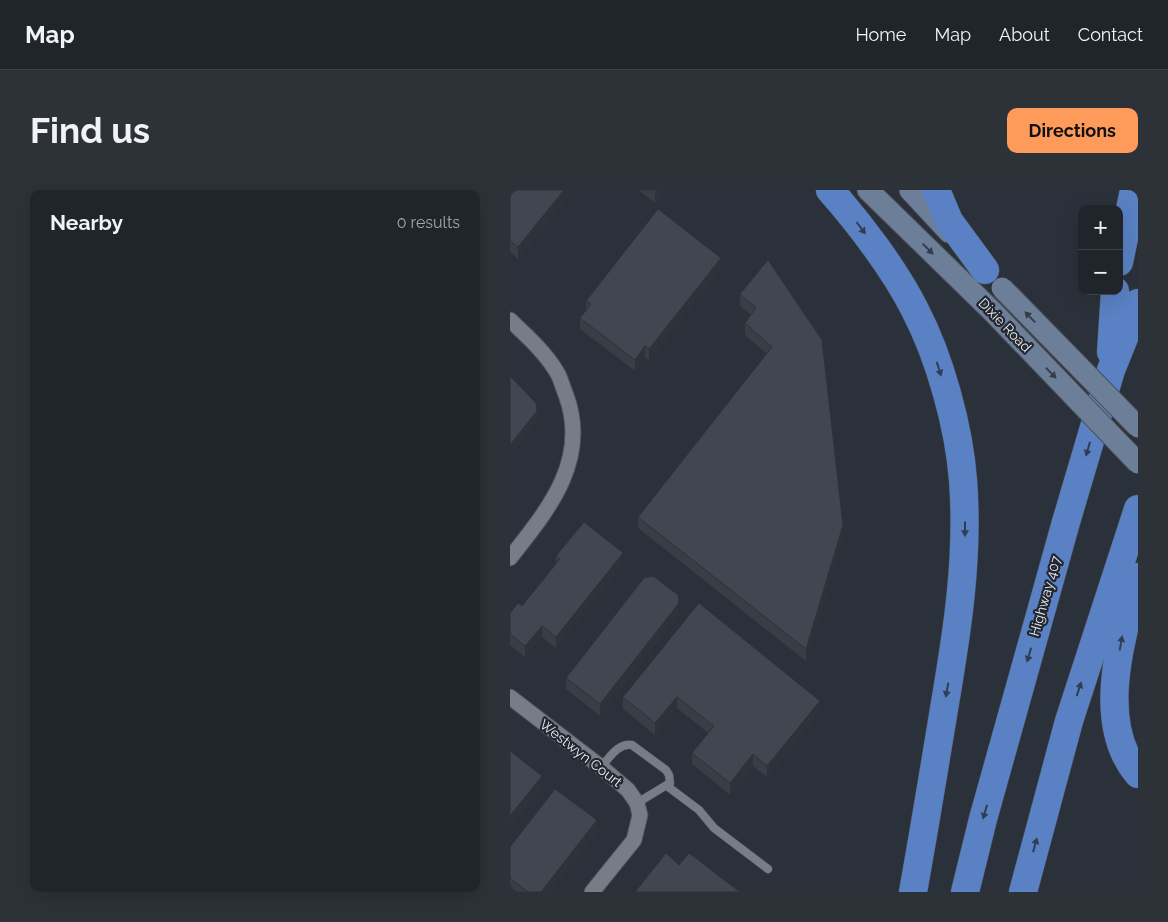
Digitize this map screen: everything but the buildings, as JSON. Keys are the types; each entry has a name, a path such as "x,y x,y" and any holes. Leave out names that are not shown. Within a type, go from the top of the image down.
{"highway":[{"path":"830,190 881,254 915,310 932,349 945,388 957,438 963,480 965,528 961,598 955,645 913,892"},
{"path":"936,190 949,221 994,279"},
{"path":"1122,250 1134,190"},
{"path":"1111,370 1115,295"},
{"name":"Highway 407","path":"965,892 983,819 1066,522 1111,370 1138,304"},
{"path":"1023,892 1069,721 1138,509"},
{"path":"1138,577 1122,637 1116,670 1115,706 1118,740 1132,767 1138,774"}],"main road":[{"name":"Dixie Road","path":"868,190 993,312 1138,463"},
{"name":"Dixie Road","path":"910,190 1138,427"}],"street":[{"path":"510,320 541,351 558,374 571,409 574,438 566,476 556,496 510,558"},
{"name":"Westwyn Court","path":"510,697 601,767 628,790 637,803"},
{"path":"592,892 634,840 640,816 637,803"}],"lane":[{"path":"601,767 620,746 626,744 632,745 666,770 670,783 637,803"},
{"path":"667,786 699,810 714,828 768,869"}]}
